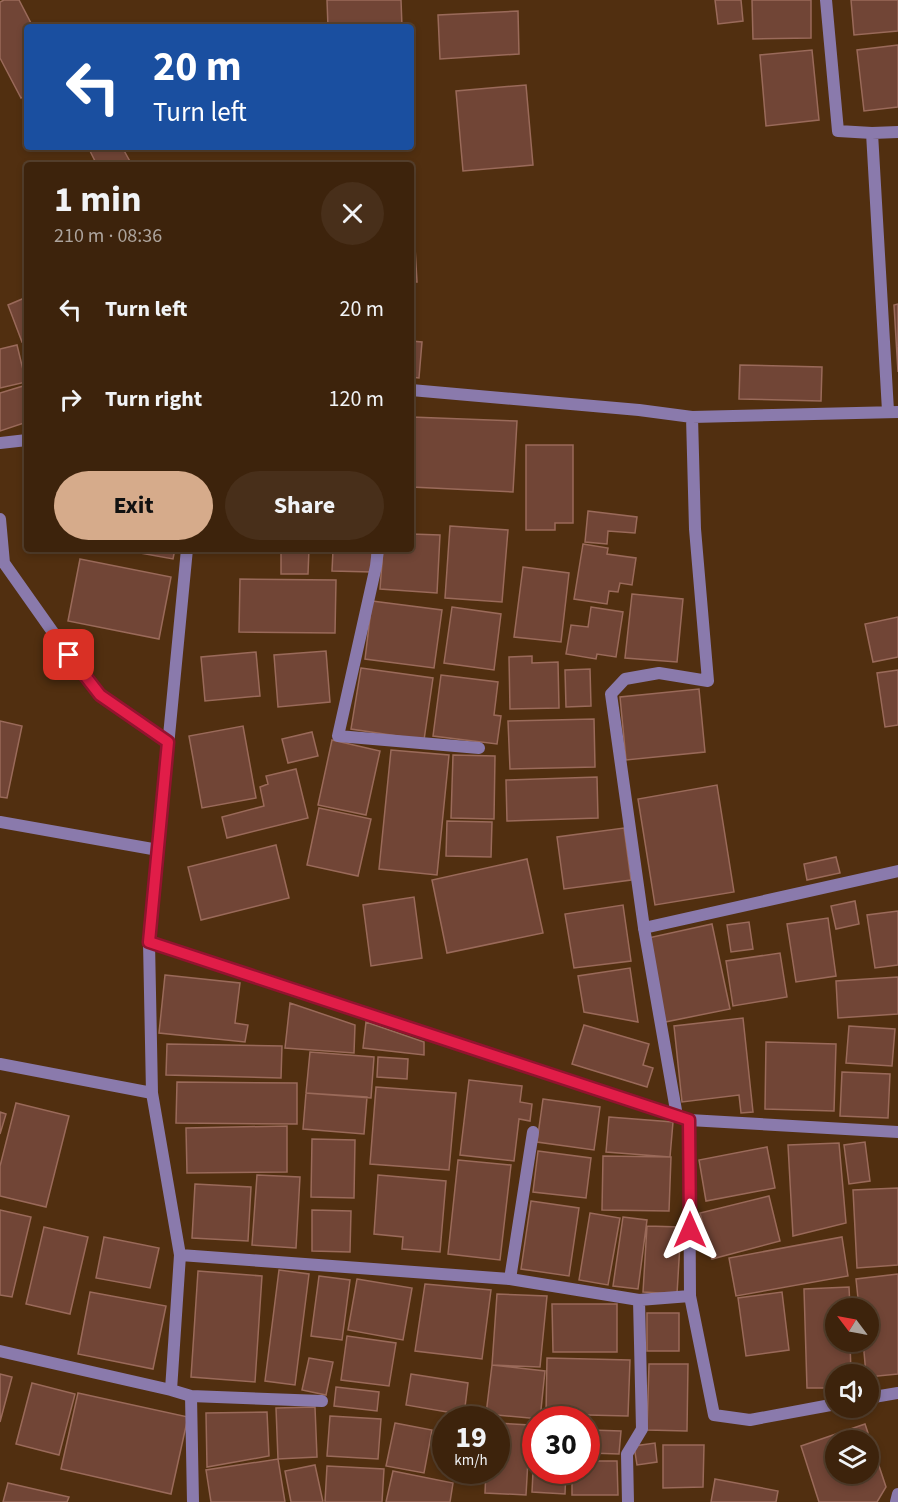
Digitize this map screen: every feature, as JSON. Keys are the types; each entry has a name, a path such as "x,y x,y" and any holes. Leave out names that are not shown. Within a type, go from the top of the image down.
{"street":[{"path":"826,0 838,130 872,133 898,132"},
{"path":"414,390 639,410 692,417 893,412 872,133"},
{"path":"677,1116 644,928 611,694 625,679 659,673 708,681 695,529 692,417"},
{"path":"0,443 24,440"},
{"path":"0,519 4,563 69,655 100,695 168,742"},
{"path":"171,1390 180,1255 152,1093 149,942 187,552"},
{"path":"378,552 338,736 479,748"},
{"path":"0,822 158,850"},
{"path":"644,928 898,871"},
{"path":"149,942 689,1120 898,1132"},
{"path":"0,1064 152,1093"},
{"path":"689,1120 690,1296 714,1415 750,1420 825,1406"},
{"path":"510,1280 534,1132"},
{"path":"180,1255 510,1280 639,1300 690,1296"},
{"path":"628,1502 627,1454 642,1429 639,1300"},
{"path":"0,1351 191,1396 322,1401"},
{"path":"879,1396 898,1393"},
{"path":"191,1396 193,1502"},
{"path":"896,1502 898,1494"}],"building":[{"path":"19,0 31,24 24,24 24,96 21,98 0,58 0,2"},
{"path":"327,0 401,0 402,24 328,24"},
{"path":"715,0 741,0 743,21 718,24"},
{"path":"752,0 811,0 811,38 753,39"},
{"path":"851,0 898,0 898,31 854,35"},
{"path":"518,11 519,54 440,59 438,15"},
{"path":"898,45 898,107 864,111 857,50"},
{"path":"812,50 819,120 766,126 760,55"},
{"path":"526,85 533,165 463,171 456,91"},
{"path":"90,150 124,150 130,162 96,162"},
{"path":"414,230 417,282 414,282"},
{"path":"24,298 24,341 22,342 8,305"},
{"path":"898,304 898,372 894,305"},
{"path":"414,341 422,342 419,378 414,377"},
{"path":"17,345 24,382 0,388 0,349"},
{"path":"740,365 822,367 821,401 739,399"},
{"path":"23,386 24,423 0,431 0,393"},
{"path":"414,417 517,421 513,492 414,487"},
{"path":"526,445 573,445 573,523 555,523 555,530 526,530"},
{"path":"588,511 637,517 635,533 608,531 607,544 585,542"},
{"path":"450,526 508,530 502,602 445,598"},
{"path":"414,534 440,535 437,593 380,589 383,552 414,552"},
{"path":"583,544 608,548 607,554 636,558 632,585 620,583 618,592 609,591 607,604 574,599"},
{"path":"134,552 174,552 173,559"},
{"path":"281,552 309,552 308,574 281,574"},
{"path":"333,552 372,552 372,572 332,571"},
{"path":"80,559 171,577 159,639 68,621"},
{"path":"523,567 569,573 561,642 514,637"},
{"path":"240,579 336,580 335,633 239,632"},
{"path":"632,594 683,599 677,662 625,658"},
{"path":"372,601 442,610 434,668 365,659"},
{"path":"452,607 501,614 494,670 444,663"},
{"path":"591,607 623,612 616,657 597,654 596,659 566,654 571,625 588,627"},
{"path":"898,617 898,657 873,662 865,624"},
{"path":"326,651 330,702 278,707 274,655"},
{"path":"256,652 260,696 205,701 201,657"},
{"path":"532,656 532,663 558,662 559,708 510,709 509,657"},
{"path":"361,668 433,678 424,740 351,729"},
{"path":"590,669 591,706 566,707 565,670"},
{"path":"898,670 898,725 885,727 877,673"},
{"path":"441,675 498,682 494,715 501,716 497,744 433,736"},
{"path":"699,689 705,752 626,760 620,697"},
{"path":"594,719 595,767 510,769 508,721"},
{"path":"0,721 22,726 7,798 0,797"},
{"path":"243,726 256,798 202,808 189,736"},
{"path":"312,732 318,756 288,763 282,739"},
{"path":"332,740 380,751 366,815 318,805"},
{"path":"391,750 449,755 437,875 379,869"},
{"path":"453,755 495,756 494,819 451,818"},
{"path":"296,769 308,818 227,838 222,817 264,806 260,787 268,784 266,776"},
{"path":"597,777 598,818 507,821 506,780"},
{"path":"717,785 734,892 655,905 638,799"},
{"path":"319,808 371,819 358,876 307,865"},
{"path":"447,821 492,822 491,857 446,856"},
{"path":"624,828 631,880 564,889 557,837"},
{"path":"276,845 289,898 201,920 188,867"},
{"path":"836,857 840,873 807,880 804,864"},
{"path":"527,859 543,933 447,953 432,880"},
{"path":"414,897 422,958 371,966 363,905"},
{"path":"855,901 859,924 836,929 831,906"},
{"path":"623,905 631,961 574,968 565,914"},
{"path":"898,911 898,965 875,968 867,915"},
{"path":"828,918 836,976 796,982 787,924"},
{"path":"749,922 753,949 731,952 727,925"},
{"path":"712,924 730,1009 665,1022 648,938"},
{"path":"780,953 787,997 733,1006 726,961"},
{"path":"630,968 638,1022 584,1012 578,976"},
{"path":"165,975 240,983 235,1023 248,1025 245,1042 159,1033"},
{"path":"898,977 898,1014 838,1018 836,981"},
{"path":"290,1003 355,1025 354,1053 285,1048"},
{"path":"743,1018 753,1112 741,1113 739,1095 682,1102 674,1026"},
{"path":"366,1022 424,1042 424,1055 363,1048"},
{"path":"584,1025 649,1044 643,1065 653,1068 647,1087 572,1064"},
{"path":"849,1026 895,1029 892,1066 846,1063"},
{"path":"766,1042 836,1044 834,1111 765,1109"},
{"path":"167,1044 282,1046 281,1078 166,1075"},
{"path":"310,1052 374,1057 371,1098 306,1093"},
{"path":"378,1057 408,1059 407,1079 377,1077"},
{"path":"842,1072 890,1074 888,1118 840,1116"},
{"path":"469,1080 522,1086 520,1102 532,1104 530,1121 519,1119 514,1161 460,1155"},
{"path":"177,1082 297,1083 297,1124 176,1123"},
{"path":"376,1087 456,1093 449,1170 370,1164"},
{"path":"306,1093 367,1097 364,1134 303,1129"},
{"path":"543,1099 600,1107 594,1150 537,1142"},
{"path":"16,1103 69,1116 46,1207 0,1196 0,1166"},
{"path":"0,1112 6,1114 0,1134"},
{"path":"609,1117 673,1122 670,1157 606,1152"},
{"path":"287,1126 287,1172 187,1173 186,1128"},
{"path":"312,1139 355,1140 354,1198 311,1197"},
{"path":"865,1142 870,1181 849,1184 844,1145"},
{"path":"839,1143 846,1223 793,1236 788,1145"},
{"path":"767,1147 775,1188 706,1201 699,1160"},
{"path":"538,1151 591,1158 586,1198 533,1192"},
{"path":"603,1156 671,1157 669,1211 602,1210"},
{"path":"458,1160 511,1165 500,1260 448,1254"},
{"path":"257,1175 300,1177 296,1248 252,1245"},
{"path":"378,1175 446,1181 440,1252 402,1249 403,1237 374,1234"},
{"path":"195,1184 251,1187 248,1241 192,1238"},
{"path":"898,1188 898,1265 857,1268 853,1190"},
{"path":"769,1196 780,1241 712,1259 700,1213"},
{"path":"531,1201 579,1208 569,1276 521,1269"},
{"path":"0,1210 31,1217 12,1297 0,1295"},
{"path":"312,1210 351,1211 350,1252 312,1251"},
{"path":"590,1213 620,1218 608,1285 579,1280"},
{"path":"623,1217 647,1220 638,1289 613,1286"},
{"path":"647,1226 681,1227 677,1294 643,1292"},
{"path":"44,1227 88,1237 70,1314 26,1304"},
{"path":"104,1237 159,1248 150,1288 96,1278"},
{"path":"842,1237 848,1276 736,1296 729,1258"},
{"path":"279,1270 309,1274 295,1385 265,1381"},
{"path":"198,1271 262,1276 255,1382 191,1377"},
{"path":"898,1274 898,1374 879,1376 879,1364 865,1364 864,1352 879,1352 879,1298 858,1298 856,1279"},
{"path":"319,1276 350,1280 342,1340 311,1336"},
{"path":"357,1279 412,1288 403,1340 348,1330"},
{"path":"425,1284 491,1290 482,1359 415,1351"},
{"path":"849,1287 850,1298 825,1298 825,1352 850,1352 851,1364 825,1364 825,1388 807,1388 804,1289"},
{"path":"90,1292 166,1306 153,1369 78,1354"},
{"path":"782,1292 789,1350 746,1356 738,1298"},
{"path":"497,1294 547,1296 540,1367 492,1365"},
{"path":"552,1304 617,1304 617,1352 553,1352"},
{"path":"647,1313 679,1313 679,1351 647,1351"},
{"path":"347,1336 396,1343 389,1386 341,1380"},
{"path":"309,1358 333,1362 326,1395 302,1390"},
{"path":"547,1358 630,1360 628,1416 600,1415 600,1406 546,1406"},
{"path":"649,1364 688,1364 687,1431 647,1430"},
{"path":"492,1365 545,1371 541,1406 522,1406 522,1417 510,1416 510,1406 487,1406"},
{"path":"0,1374 12,1377 0,1422"},
{"path":"411,1374 468,1383 465,1406 432,1406 432,1409 406,1405"},
{"path":"32,1383 75,1394 59,1455 16,1444"},
{"path":"336,1387 379,1392 377,1411 334,1406"},
{"path":"78,1393 188,1417 171,1494 61,1469"},
{"path":"315,1407 317,1457 278,1459 276,1408"},
{"path":"267,1412 269,1456 207,1467 206,1413"},
{"path":"330,1416 381,1419 378,1459 327,1456"},
{"path":"395,1423 432,1430 424,1473 386,1466"},
{"path":"510,1424 522,1425 522,1484 527,1484 526,1495 485,1493 485,1484 510,1484"},
{"path":"865,1424 867,1430 848,1430"},
{"path":"600,1430 621,1431 619,1454 600,1453"},
{"path":"825,1438 825,1484 879,1484 879,1466 886,1487 877,1502 819,1502 801,1446"},
{"path":"655,1443 657,1462 637,1465 634,1446"},
{"path":"663,1445 704,1445 703,1487 663,1488"},
{"path":"278,1459 285,1502 211,1502 206,1470"},
{"path":"600,1461 617,1461 618,1495 572,1495 572,1484 600,1484"},
{"path":"315,1465 323,1502 291,1502 285,1471"},
{"path":"327,1466 384,1469 382,1502 325,1502"},
{"path":"393,1471 432,1479 432,1484 453,1484 450,1502 386,1502"},
{"path":"715,1479 778,1491 776,1502 711,1502"},
{"path":"8,1483 69,1497 67,1502 3,1502"},
{"path":"532,1484 565,1484 565,1494 532,1492"}],"route":[{"path":"69,655 100,695 168,742 149,942 689,1120 690,1230"}]}
